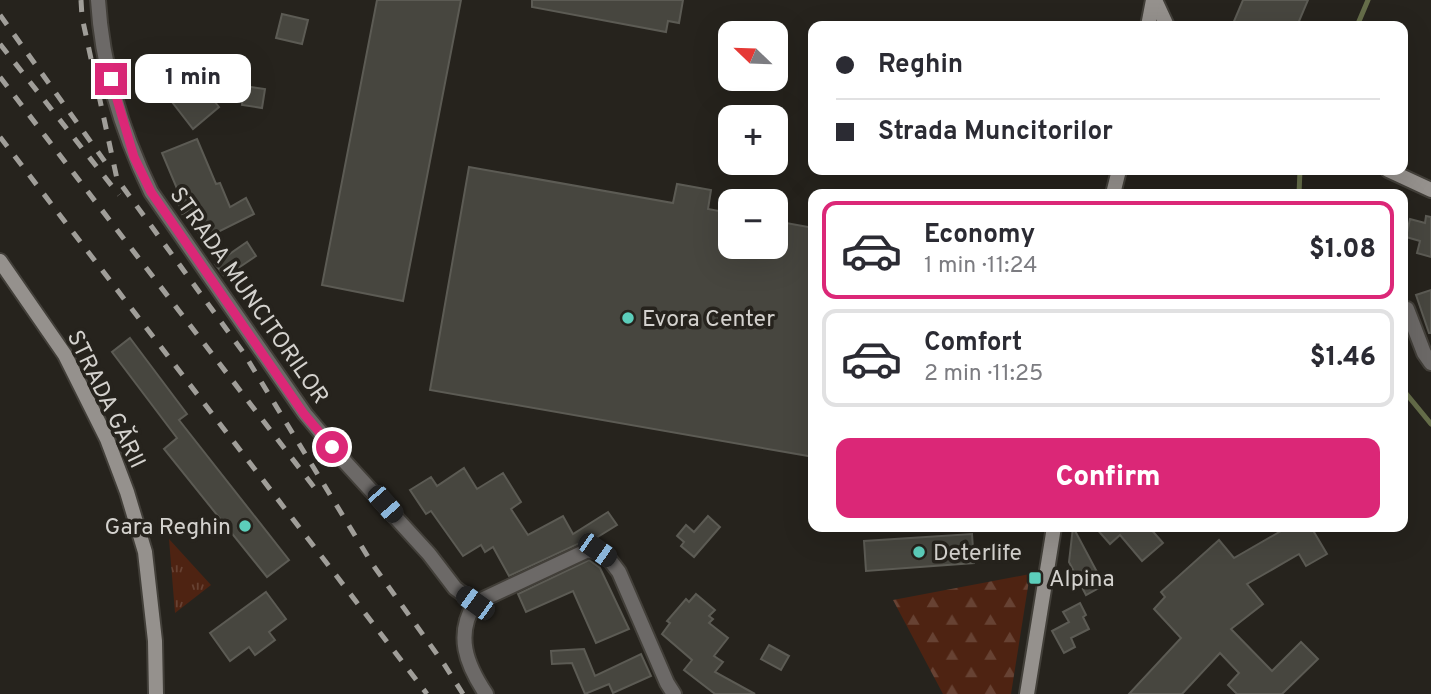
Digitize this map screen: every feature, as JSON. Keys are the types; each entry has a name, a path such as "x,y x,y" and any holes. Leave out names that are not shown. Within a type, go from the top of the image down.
{"main road":[{"path":"1150,21 1154,0"},
{"path":"1154,0 1164,21"},
{"path":"1399,175 1431,190"},
{"name":"STRADA GĂRII","path":"0,261 65,355 107,439 127,492 145,552 155,642 156,694"},
{"path":"1027,694 1053,532"}],"street":[{"name":"STRADA MUNCITORILOR","path":"98,0 100,36 116,101 134,157 151,192 304,414 429,554 455,588 475,603"},
{"path":"1408,309 1424,353 1431,363"},
{"path":"486,694 466,654 463,629 475,603 586,551 597,550 609,559 619,572 674,694"}],"green space":[{"path":"169,539 211,585 175,613"},
{"path":"1030,574 1011,694 943,694 893,600"}],"building":[{"path":"377,0 461,0 403,301 322,285"},
{"path":"532,0 683,0 679,23 668,21 666,32 532,7"},
{"path":"1243,0 1308,0 1299,21 1234,21"},
{"path":"282,14 308,20 302,44 276,38"},
{"path":"165,57 192,88 199,82 219,107 193,129 148,71"},
{"path":"244,86 265,89 262,108 242,105"},
{"path":"197,139 216,184 220,183 230,207 246,198 254,214 202,240 188,212 182,214 177,200 181,198 162,153"},
{"name":"Evora Center","path":"469,167 673,203 677,184 711,190 708,209 718,211 718,259 788,259 788,223 808,227 808,456 430,390"},
{"path":"1426,216 1431,217 1431,257 1417,253 1420,241 1408,238 1410,219 1425,223"},
{"path":"247,242 256,256 225,277 215,264"},
{"path":"1431,290 1431,333 1429,333 1416,295"},
{"path":"130,338 187,414 179,420 289,560 267,577 164,449 177,438 112,352"},
{"path":"464,468 477,489 503,473 521,502 511,509 528,535 563,516 573,534 608,512 617,525 591,541 582,542 509,576 493,547 485,552 481,545 463,556 431,511 426,514 410,490 431,477 437,486"},
{"path":"708,516 720,527 694,557 681,546 684,542 677,536 686,525 694,532"},
{"path":"1072,532 1076,532 1104,585 1086,595 1069,562"},
{"path":"1099,532 1153,532 1163,543 1142,561 1120,535 1110,544"},
{"path":"1279,532 1314,532 1327,554 1306,566 1299,554 1247,584 1263,604 1231,629 1272,671 1301,642 1318,659 1282,694 1237,694 1228,685 1239,673 1220,653 1182,694 1129,694 1181,638 1154,609 1165,597 1161,592 1219,540 1234,558"},
{"name":"Deterlife","path":"972,534 974,563 866,571 864,541"},
{"path":"589,560 600,568 629,629 596,643 573,591 526,612 518,594"},
{"path":"266,592 286,619 269,632 275,640 255,655 249,647 230,661 210,633"},
{"path":"696,594 715,610 709,616 713,619 709,623 728,638 714,656 723,662 715,672 755,694 715,694 684,670 692,660 662,634 670,623 667,621 686,599 689,602"},
{"path":"1080,603 1089,629 1071,638 1075,647 1064,653 1052,631 1069,622 1063,612"},
{"path":"769,645 789,656 781,670 761,659"},
{"path":"584,649 595,676 641,654 651,676 613,693 609,684 585,694 572,663 552,664 551,651"}],"waterway":[{"path":"1359,21 1368,0"},
{"path":"1299,189 1300,175"},
{"path":"1408,396 1431,424"}],"railway":[{"path":"81,0 82,17 117,179 243,352 373,565 463,694"},
{"path":"0,15 108,166"},
{"path":"0,44 119,195"},
{"path":"0,77 317,491"},
{"path":"0,137 427,694"}],"place":[{"name":"Evora Center","path":"628,318"},
{"name":"Gara Reghin","path":"245,526"},
{"name":"Deterlife","path":"919,552"},
{"name":"Alpina","path":"1035,578"}],"route":[{"path":"111,79 134,157 151,192 304,414 332,447"}]}
